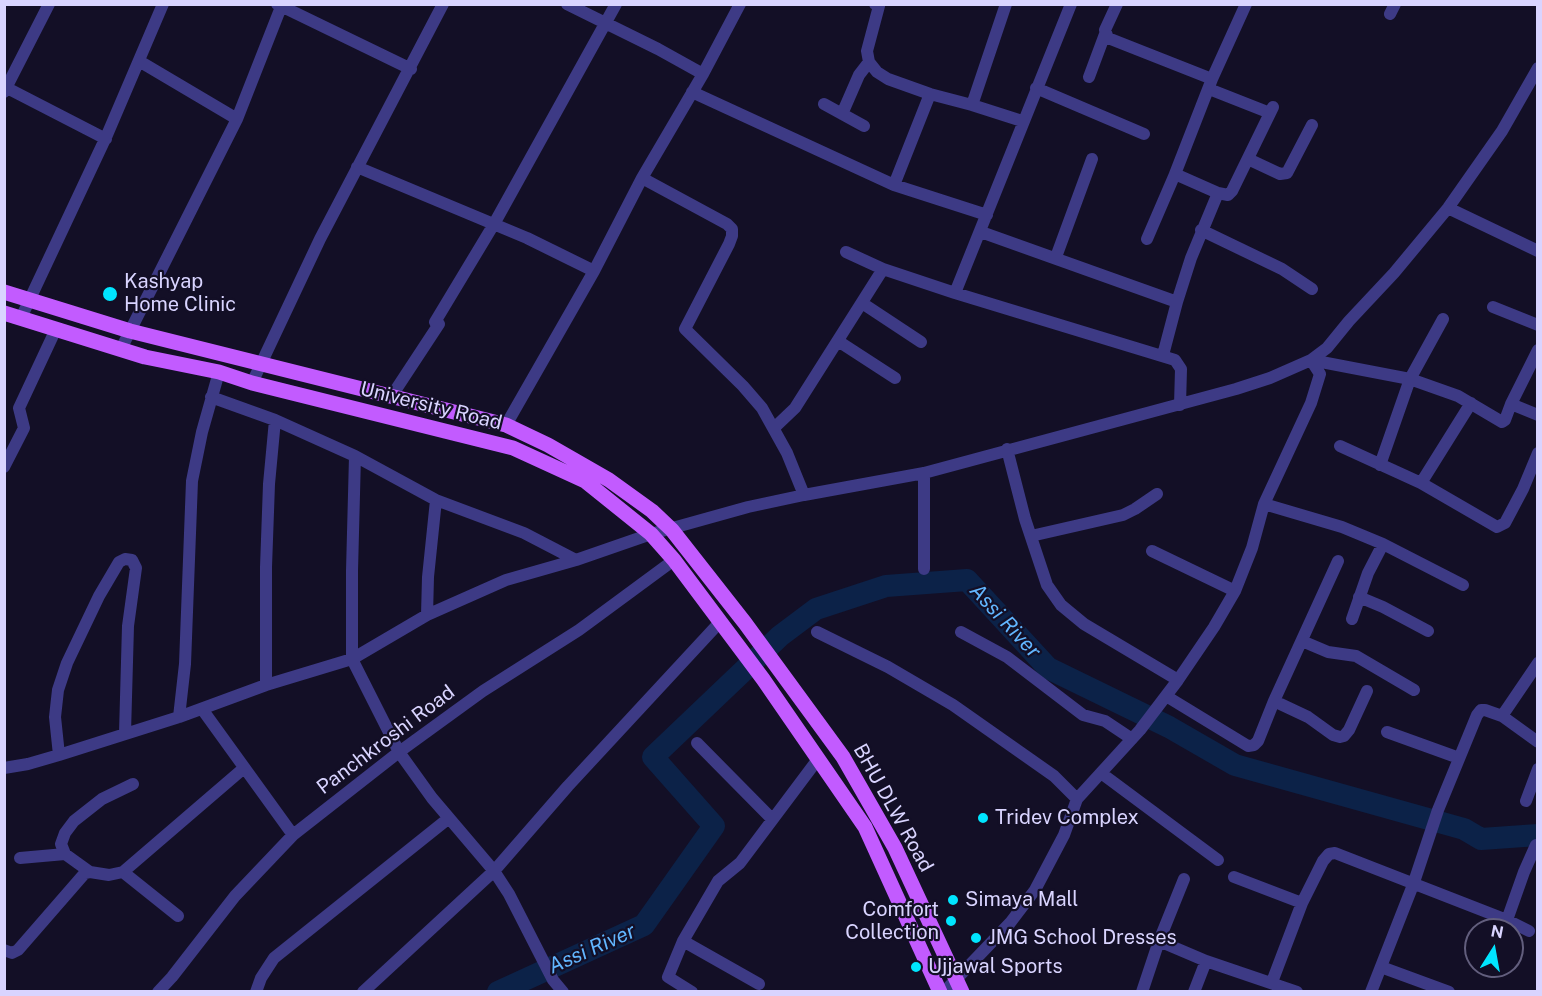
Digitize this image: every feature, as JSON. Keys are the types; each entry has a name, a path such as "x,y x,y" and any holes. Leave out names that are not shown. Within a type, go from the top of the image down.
{"main road":[{"name":"BHU DLW Road","path":"4,292 130,331 506,425 548,445 609,480 651,511 672,530 745,623 843,757 895,848 960,985"},
{"name":"University Road","path":"4,313 145,357 219,372 252,383 513,448 585,481 651,534 675,560 763,680"},
{"name":"BHU DLW Road","path":"763,680 865,827 942,992"}],"street":[{"path":"49,4 6,90 106,139"},
{"path":"21,318 106,139 163,4"},
{"path":"252,383 320,239 443,4"},
{"path":"567,4 606,22 703,74"},
{"path":"391,397 494,224 616,4"},
{"path":"506,425 594,271 642,178 703,74 740,4"},
{"path":"972,105 1006,4"},
{"path":"955,293 981,232 1022,121 1071,4"},
{"path":"1089,77 1105,30 1117,4"},
{"path":"1147,238 1210,84 1246,4"},
{"path":"878,5 867,51 869,62 877,72 888,79 930,94 1022,121"},
{"path":"121,349 237,119 279,6 411,69"},
{"path":"1105,34 1108,38 1272,110 1228,195 1218,193 1175,174"},
{"path":"139,61 237,119"},
{"path":"842,114 859,75 869,62"},
{"path":"4,768 59,755 352,659 427,615 506,580 576,560 651,534 748,507 924,473 1259,382 1311,360 1327,348 1349,321 1395,273 1448,208 1502,131 1538,68"},
{"path":"1036,88 1144,134"},
{"path":"692,92 894,184 987,215"},
{"path":"894,184 930,94"},
{"path":"824,104 864,126"},
{"path":"1248,159 1280,174 1287,173 1312,125"},
{"path":"1056,257 1092,159"},
{"path":"357,167 527,238 594,271"},
{"path":"642,178 727,224 732,229 729,244 685,329 762,408 787,453 804,495"},
{"path":"1163,355 1177,302 1201,230 1218,193"},
{"path":"1448,208 1538,251"},
{"path":"1201,230 1282,269 1312,289"},
{"path":"981,232 1177,302"},
{"path":"846,252 883,269 955,293 1175,360 1180,365 1180,405"},
{"path":"774,428 795,408 883,269"},
{"path":"862,303 921,342"},
{"path":"1493,307 1538,325"},
{"path":"1380,465 1410,379 1443,320"},
{"path":"4,467 24,428 19,408 56,329"},
{"path":"838,341 895,378"},
{"path":"1311,360 1410,379 1471,403 1502,422 1538,350"},
{"path":"942,992 960,985 1035,890 1064,836 1077,799 1157,708 1214,627 1235,591 1252,548 1264,504 1316,388 1320,374 1311,360"},
{"path":"179,717 186,643 192,481 219,372"},
{"path":"211,397 275,420 355,456 436,500 524,533 576,560"},
{"path":"1421,483 1471,403"},
{"path":"1511,404 1538,416"},
{"path":"266,686 266,567 269,484 275,420"},
{"path":"1340,446 1421,483 1497,527 1505,523 1524,489 1538,453"},
{"path":"1007,450 1047,585 1061,605 1084,624 1178,680"},
{"path":"355,456 352,659 399,752 449,818 494,871 509,894 553,980 563,992"},
{"path":"924,473 924,569"},
{"path":"1031,536 1123,515 1157,494"},
{"path":"427,615 428,577 436,500"},
{"path":"1264,504 1342,527 1383,544 1463,585"},
{"path":"1352,619 1359,597 1383,544"},
{"path":"1152,551 1235,591"},
{"path":"59,755 55,717 58,690 67,663 99,596 119,562 125,559 132,560 136,568 128,626 125,733"},
{"name":"Panchkroshi Road","path":"158,992 235,896 292,836 399,752 483,691 579,630 675,560"},
{"path":"1166,696 1248,746 1254,746 1338,561"},
{"path":"1359,597 1428,631"},
{"path":"363,992 494,871 568,786 720,622"},
{"path":"817,632 888,668 953,705 1054,776 1077,799"},
{"path":"961,632 1007,657 1083,715 1136,734"},
{"path":"1302,641 1328,652 1356,656 1414,690"},
{"path":"1502,717 1538,663"},
{"path":"1274,701 1308,717 1333,735 1340,737 1349,730 1367,691"},
{"path":"202,709 292,836"},
{"path":"1371,992 1413,885 1438,810 1477,715 1481,710 1485,710 1502,717 1538,742"},
{"path":"1387,732 1459,758"},
{"path":"697,742 772,819"},
{"path":"692,992 668,977 683,941 718,881 740,863 818,759"},
{"path":"133,784 102,799 69,826 61,844 65,854 90,872 109,875 123,872 244,768"},
{"path":"1526,801 1538,769"},
{"path":"1101,773 1218,860"},
{"path":"256,992 267,967 274,958 449,818"},
{"path":"1508,918 1536,844"},
{"path":"1272,982 1302,903 1323,861 1329,854 1335,853 1502,918"},
{"path":"21,858 65,854"},
{"path":"4,950 12,953 18,950 79,877 90,872"},
{"path":"123,872 178,916"},
{"path":"1234,877 1302,903"},
{"path":"1142,992 1159,941 1184,879"},
{"path":"1524,929 1528,931"},
{"path":"683,941 759,984"},
{"path":"1159,941 1206,961 1297,992"},
{"path":"1194,992 1206,961"},
{"path":"1381,967 1449,992"}],"waterway":[{"name":"Assi River","path":"498,992 644,925 714,826 653,757 780,636 816,609 886,586 967,580 1048,668 1169,727 1235,765 1464,829 1481,839 1538,835"}],"place":[{"name":"Kashyap Home Clinic","path":"110,294"},
{"name":"Tridev Complex","path":"983,818"},
{"name":"Simaya Mall","path":"953,900"},
{"name":"Comfort Collection","path":"951,921"},
{"name":"JMG School Dresses","path":"976,938"},
{"name":"Ujjawal Sports","path":"916,967"}]}
